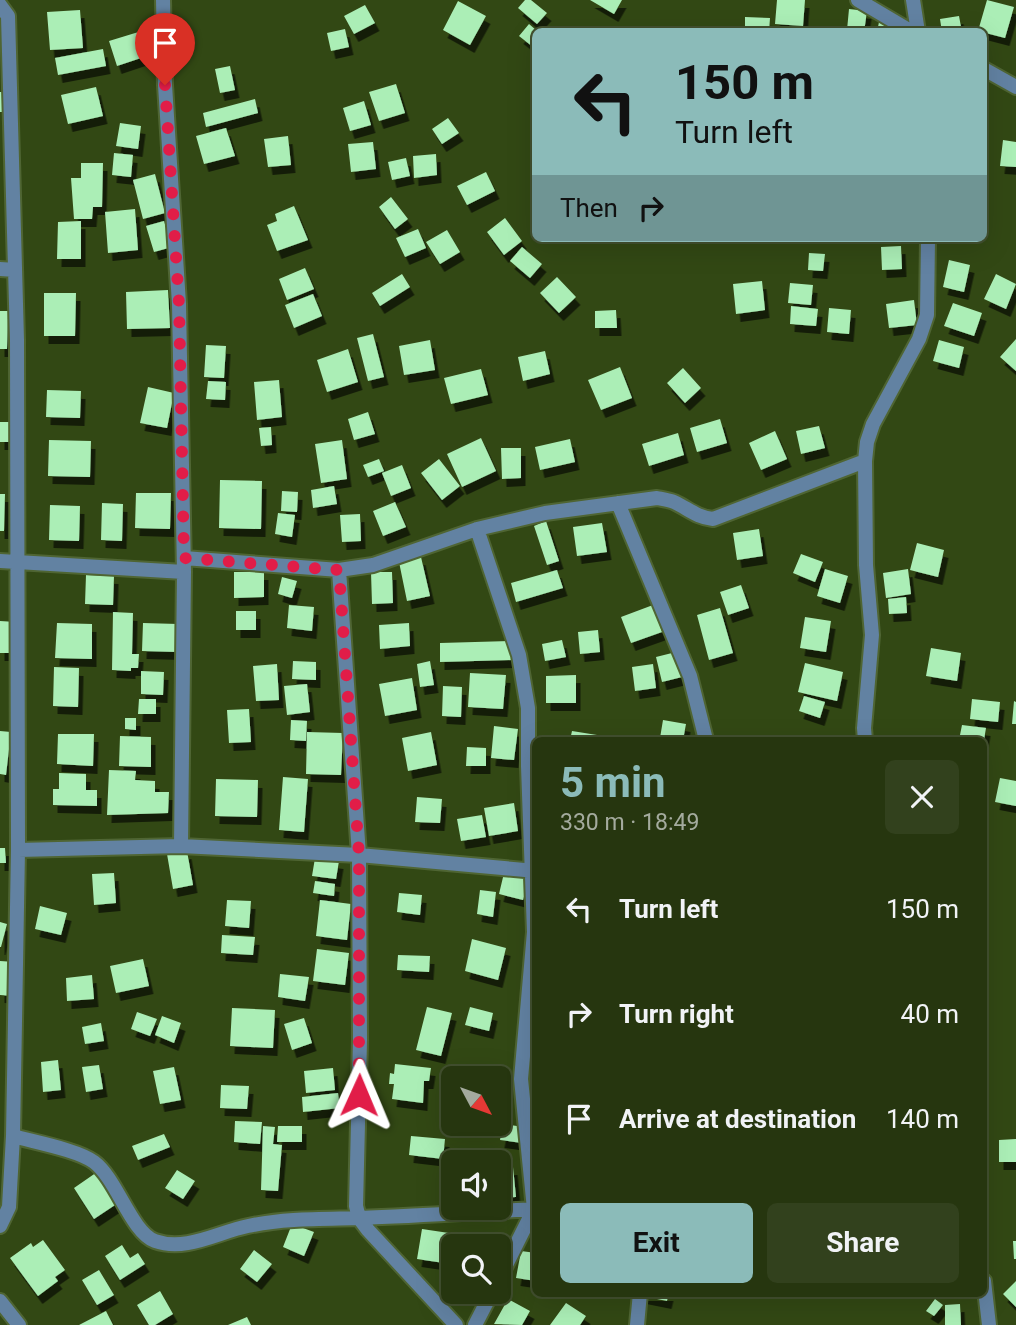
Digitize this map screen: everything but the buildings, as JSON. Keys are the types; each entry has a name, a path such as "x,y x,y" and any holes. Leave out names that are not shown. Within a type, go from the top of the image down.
{"street":[{"path":"163,0 165,85 179,304 184,565 181,846"},
{"path":"858,0 905,28"},
{"path":"913,0 917,28"},
{"path":"0,5 8,16 7,269 17,562 18,850 13,1136 9,1208 0,1226"},
{"path":"987,71 1016,87"},
{"path":"865,737 864,716 872,635 866,565 864,461 873,424 919,339 927,315 928,242"},
{"path":"0,561 339,570 373,565 477,529 545,513 618,503 657,498 674,502 701,518 713,519 864,461"},
{"path":"618,503 690,676 705,737"},
{"path":"477,529 519,656 528,708 532,836"},
{"path":"339,570 359,855 360,1040 356,1206 359,1218 395,1261 456,1325"},
{"path":"18,850 181,846 359,855 532,871"},
{"path":"532,955 521,1079 532,1181"},
{"path":"13,1136 78,1154 93,1161 105,1172 139,1228 152,1240 166,1244 193,1243 247,1226 296,1219 532,1209"},
{"path":"511,1256 532,1215"},
{"path":"637,1325 640,1297"},
{"path":"986,1297 989,1325"},
{"path":"0,1301 19,1325"},
{"path":"475,1325 486,1304"}],"route":[{"path":"165,85 179,304 184,558 339,570 359,855 359,1095"}]}
